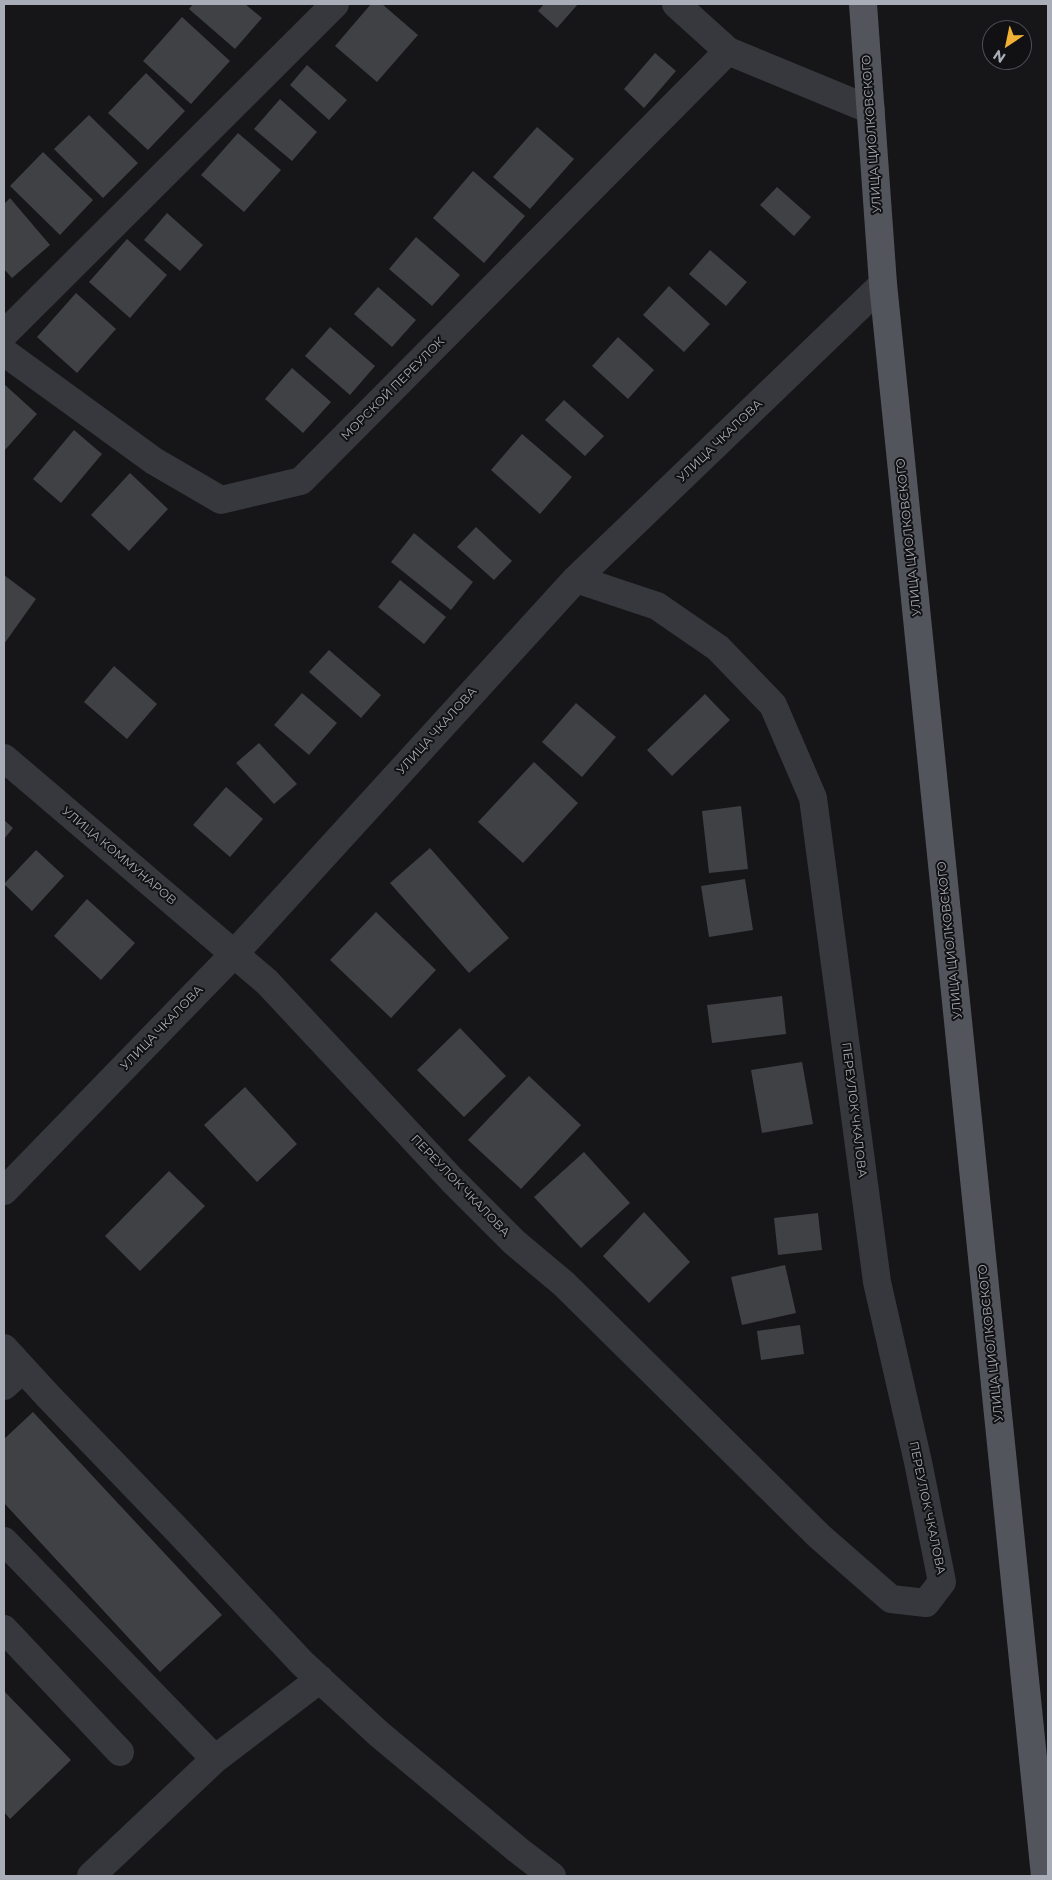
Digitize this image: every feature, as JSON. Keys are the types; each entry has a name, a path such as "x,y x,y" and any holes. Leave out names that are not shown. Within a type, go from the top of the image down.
{"main road":[{"name":"УЛИЦА ЦИОЛКОВСКОГО","path":"863,4 883,284 1045,1876"}],"street":[{"path":"4,334 334,4"},
{"path":"676,4 728,51 871,110"},
{"name":"МОРСКОЙ ПЕРЕУЛОК","path":"4,352 154,461 221,500 302,481 728,51"},
{"name":"УЛИЦА ЧКАЛОВА","path":"4,1191 234,954 576,579 883,284"},
{"name":"ПЕРЕУЛОК ЧКАЛОВА","path":"234,954 267,982 452,1180 514,1242 564,1284 818,1536 891,1599 926,1603 942,1582 918,1462 876,1282 813,798 773,705 718,648 657,606 576,579"},
{"name":"УЛИЦА КОММУНАРОВ","path":"4,758 234,954"},
{"path":"4,1348 13,1377 302,1663 379,1734 552,1876"},
{"path":"4,1541 215,1759"},
{"path":"4,1629 120,1752"},
{"path":"92,1876 215,1759 320,1678"}],"building":[{"path":"193,4 245,4 262,18 235,49 189,9"},
{"path":"371,4 382,4 418,35 377,82 335,46"},
{"path":"544,4 578,4 557,28 538,11"},
{"path":"182,17 230,61 191,104 143,61"},
{"path":"655,53 676,71 644,108 624,89"},
{"path":"307,65 347,100 329,120 290,85"},
{"path":"146,73 185,111 148,150 108,113"},
{"path":"280,99 317,132 292,161 254,129"},
{"path":"89,115 138,163 103,198 54,149"},
{"path":"537,127 574,159 530,209 493,177"},
{"path":"238,133 281,170 244,212 201,175"},
{"path":"43,152 93,200 60,235 10,186"},
{"path":"473,171 525,216 484,263 433,218"},
{"path":"777,187 811,217 794,236 760,205"},
{"path":"10,198 50,245 12,278 4,269 4,204"},
{"path":"167,213 203,245 180,271 144,240"},
{"path":"416,237 460,275 432,306 389,269"},
{"path":"127,239 167,275 130,318 89,282"},
{"path":"710,250 747,282 726,306 689,274"},
{"path":"669,286 710,324 684,352 643,315"},
{"path":"378,287 416,320 392,347 354,314"},
{"path":"76,293 116,329 77,373 37,337"},
{"path":"330,327 375,366 350,395 305,356"},
{"path":"618,337 654,370 628,399 592,366"},
{"path":"292,368 331,402 303,433 265,399"},
{"path":"4,384 37,414 4,451"},
{"path":"564,400 604,436 585,456 545,420"},
{"path":"74,430 102,454 61,503 33,479"},
{"path":"522,434 572,477 540,514 491,470"},
{"path":"130,473 168,509 129,551 91,515"},
{"path":"476,527 512,561 494,580 457,547"},
{"path":"414,533 473,582 451,610 391,562"},
{"path":"4,575 36,599 4,644"},
{"path":"400,580 446,617 424,644 378,607"},
{"path":"329,650 381,695 361,718 309,672"},
{"path":"114,666 157,704 127,739 84,702"},
{"path":"302,693 337,723 309,755 274,725"},
{"path":"705,694 730,720 672,776 647,750"},
{"path":"576,703 616,737 582,777 542,742"},
{"path":"259,743 297,784 274,804 236,763"},
{"path":"534,762 578,803 523,863 478,822"},
{"path":"226,787 263,819 230,857 193,825"},
{"path":"741,806 748,869 709,873 702,811"},
{"path":"4,820 13,828 4,839"},
{"path":"430,848 509,938 469,973 390,883"},
{"path":"36,850 64,876 32,911 4,884"},
{"path":"745,879 753,930 709,937 701,886"},
{"path":"87,899 135,943 101,980 54,936"},
{"path":"376,912 436,970 391,1018 330,960"},
{"path":"782,996 786,1034 712,1043 707,1005"},
{"path":"460,1028 506,1076 464,1117 417,1070"},
{"path":"802,1062 813,1124 762,1133 751,1070"},
{"path":"529,1076 581,1125 521,1189 468,1140"},
{"path":"245,1087 297,1144 257,1182 204,1125"},
{"path":"584,1152 630,1203 581,1248 534,1197"},
{"path":"169,1171 205,1206 140,1271 105,1236"},
{"path":"644,1212 690,1262 649,1303 603,1256"},
{"path":"818,1213 822,1250 778,1255 774,1218"},
{"path":"785,1265 796,1313 742,1325 731,1277"},
{"path":"800,1325 804,1354 761,1360 757,1331"},
{"path":"33,1412 222,1615 160,1672 4,1503 4,1439"},
{"path":"4,1691 71,1760 10,1819 4,1812"}]}
